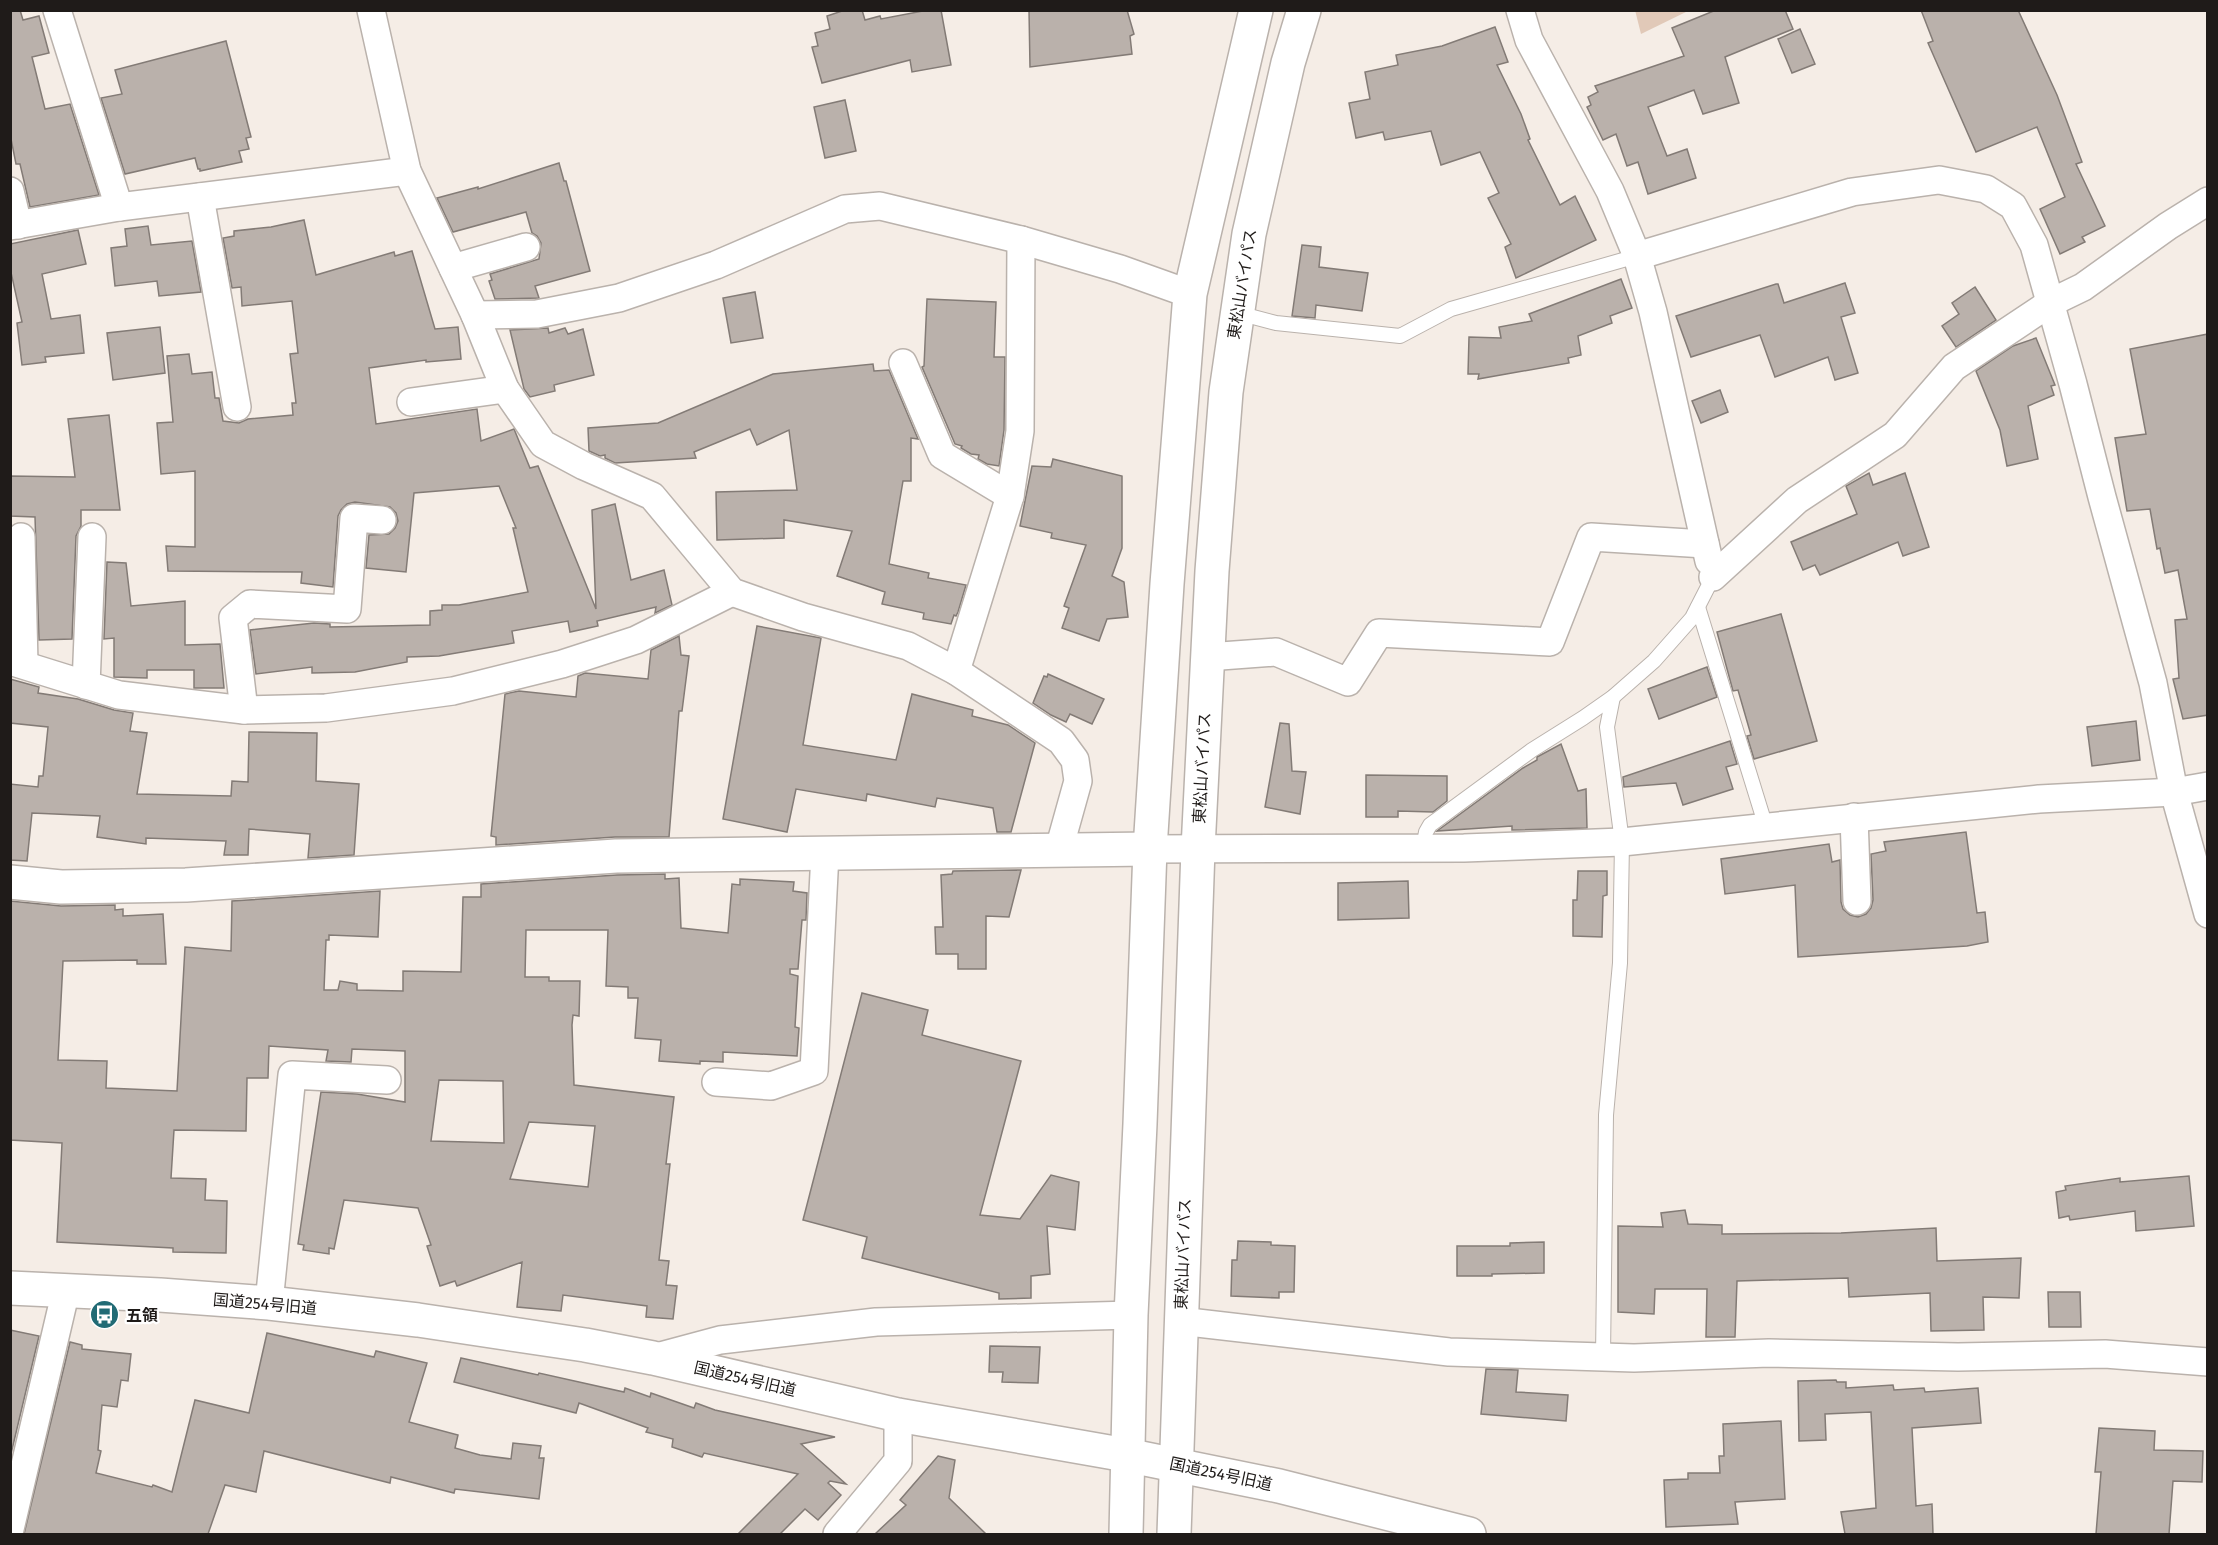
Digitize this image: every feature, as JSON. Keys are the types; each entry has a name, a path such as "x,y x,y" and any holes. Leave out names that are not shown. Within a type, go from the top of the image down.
{"main road":[{"path":"1126,1534 1126,1455 1150,849 1167,584 1190,294 1256,10"},
{"name":"東松山バイパス","path":"1174,1534 1197,849 1226,392 1249,234 1288,63 1304,10"},
{"path":"10,882 61,887 186,885 616,856 1150,849"},
{"name":"国道254号旧道","path":"10,1288 269,1303 418,1320 653,1358 898,1415 1126,1455 1279,1486 1469,1534"}],"street":[{"path":"57,10 119,207"},
{"path":"371,10 407,171 475,315 505,389 543,444 584,466 652,496 732,592 803,617 908,646 956,671 1062,741 1075,760 1078,781 1059,849"},
{"path":"1520,10 1530,40 1610,191 1637,255 1656,323 1713,577 1797,500 1894,435 1954,367 2050,303 2083,287 2168,226 2208,201"},
{"path":"10,191 14,226 119,207 407,171"},
{"path":"1637,255 1852,192 1939,180 1986,189 2013,206 2034,245 2050,303 2153,683 2174,792 2208,914"},
{"path":"200,197 237,407"},
{"path":"475,315 537,315 620,298 716,265 845,209 880,206 1021,240 1120,268 1190,294"},
{"path":"956,671 1010,496 1020,431 1021,240"},
{"path":"453,268 525,248"},
{"path":"903,363 942,455 1010,496"},
{"path":"411,402 505,389"},
{"path":"244,710 232,618 250,604 347,609 354,518 382,520"},
{"path":"21,537 17,663 119,695 244,710 326,708 453,691 562,664 636,640 732,592"},
{"path":"86,685 92,537"},
{"path":"1208,657 1276,652 1348,682 1379,633 1550,642 1591,537 1705,544"},
{"path":"1150,849 1424,848 1622,842 2039,799 2174,792 2208,786"},
{"path":"1854,817 1857,902"},
{"path":"716,1082 771,1086 814,1071 825,853"},
{"path":"269,1303 292,1075 387,1080"},
{"path":"10,1529 66,1290"},
{"path":"653,1358 720,1340 876,1322 1131,1316"},
{"path":"1180,1321 1449,1352 1634,1358 1769,1353 1958,1357 2105,1354 2208,1362"},
{"path":"837,1534 898,1461 898,1415"}],"lane":[{"path":"1236,313 1276,323 1400,336 1451,309 1637,255"},
{"path":"1424,848 1426,832 1430,825 1532,750 1613,697 1654,661 1692,618 1713,577"},
{"path":"1698,607 1766,827"},
{"path":"1603,1357 1606,1115 1620,963 1622,842 1607,727 1613,697"}],"shaded area":[{"path":"1635,10 1688,10 1688,11 1641,34"}],"building":[{"path":"10,10 20,10 23,20 39,16 49,53 32,57 45,109 70,104 99,195 30,207 20,164 16,164 10,134"},
{"path":"845,10 862,10 865,20 880,16 881,19 928,10 941,10 951,65 912,72 910,60 822,83 812,47 818,46 815,33 830,29 827,16"},
{"path":"1029,10 1127,10 1134,34 1130,36 1132,54 1030,67"},
{"path":"1716,10 1785,10 1793,29 1725,57 1739,103 1703,114 1694,90 1648,107 1667,156 1687,149 1696,178 1648,194 1638,162 1627,166 1616,134 1603,140 1587,107 1591,105 1588,97 1598,92 1595,86 1684,56 1672,28"},
{"path":"1921,10 2018,10 2057,95 2082,162 2076,164 2105,226 2082,237 2085,242 2060,254 2040,209 2065,197 2037,127 1976,152 1928,43 1933,41"},
{"path":"1495,27 1508,62 1497,65 1521,114 1530,139 1528,140 1560,205 1575,196 1596,240 1516,278 1505,247 1511,244 1488,198 1499,193 1480,152 1441,165 1431,131 1385,140 1383,132 1356,138 1349,103 1370,99 1365,72 1398,65 1396,55 1442,46"},
{"path":"1800,29 1815,64 1792,73 1778,39"},
{"path":"226,41 251,137 246,138 249,149 239,151 242,162 200,171 195,158 125,174 101,98 122,94 115,70"},
{"path":"845,100 856,151 825,158 814,107"},
{"path":"559,163 590,271 535,286 539,298 495,299 489,281 492,280 490,274 539,259 541,243 532,233 526,212 453,232 437,198 478,187 478,189"},
{"path":"304,220 316,275 394,252 395,256 412,251 435,329 458,327 461,359 426,362 426,360 369,368 376,424 477,409 481,441 514,429 530,468 538,466 596,609 592,510 615,504 631,580 664,570 672,605 655,613 656,607 597,621 598,626 570,632 568,621 512,631 514,643 439,656 407,657 407,662 355,672 312,673 312,667 256,674 250,630 314,623 330,624 330,627 430,625 430,611 442,610 442,605 459,605 528,592 513,528 516,528 499,486 414,493 406,572 366,568 369,535 389,534 398,521 396,513 390,507 355,502 347,504 338,516 333,587 301,583 302,572 168,571 166,546 195,547 195,471 161,474 157,423 173,422 167,356 189,354 192,374 212,372 215,398 219,398 223,421 239,423 248,419 293,415 292,403 296,403 290,354 298,353 292,301 242,306 241,287 232,288 223,238 234,236 234,231"},
{"path":"148,226 151,245 192,241 201,292 159,296 157,281 115,286 111,248 127,246 125,229"},
{"path":"78,230 86,264 42,274 51,319 80,315 84,353 45,357 46,362 22,365 17,323 22,322 10,268 10,244"},
{"path":"1302,245 1321,247 1319,267 1368,273 1362,311 1316,305 1315,318 1292,316"},
{"path":"1621,279 1632,308 1610,316 1612,323 1578,336 1581,355 1568,358 1569,363 1478,379 1479,374 1468,374 1469,337 1501,338 1499,327 1532,321 1529,314"},
{"path":"1845,283 1855,313 1841,317 1858,373 1835,380 1828,357 1775,377 1760,335 1691,357 1676,316 1776,284 1778,284 1784,303"},
{"path":"1975,287 1996,320 1956,347 1942,326 1959,314 1952,303"},
{"path":"755,292 763,338 731,343 723,298"},
{"path":"927,299 996,302 994,357 1005,357 1004,430 999,466 987,464 978,459 979,455 971,454 961,448 962,446 955,444 922,367 924,366"},
{"path":"160,327 165,373 113,380 107,333"},
{"path":"548,328 549,333 565,328 568,334 583,329 594,375 554,385 555,391 530,397 524,389 510,330"},
{"path":"2208,334 2208,715 2183,719 2173,679 2179,678 2175,620 2187,619 2178,570 2165,573 2160,548 2157,549 2150,509 2127,511 2115,438 2146,434 2130,349"},
{"path":"2036,338 2055,385 2051,386 2054,395 2028,406 2038,459 2007,466 2000,430 1976,371 2013,346"},
{"path":"873,364 874,371 889,370 918,439 911,438 911,481 903,481 889,564 929,573 928,578 966,585 958,612 956,616 954,615 951,624 923,619 924,613 882,604 885,592 837,576 852,531 784,520 784,538 717,540 716,492 797,490 789,430 757,445 750,429 694,452 696,458 615,463 605,458 605,455 600,456 589,451 588,428 658,423 773,374"},
{"path":"1720,390 1728,412 1701,423 1692,401"},
{"path":"109,415 120,510 81,510 81,526 76,536 72,639 39,640 35,517 10,516 10,476 75,477 68,419"},
{"path":"1053,459 1122,476 1122,548 1112,576 1124,582 1128,617 1107,619 1099,641 1062,628 1069,608 1064,606 1086,545 1051,538 1052,533 1020,526 1032,466 1051,467"},
{"path":"1869,473 1873,485 1905,473 1929,547 1903,556 1898,542 1820,575 1815,565 1803,570 1791,542 1857,514 1846,486"},
{"path":"107,562 126,563 131,606 185,601 185,645 220,644 224,688 194,688 194,670 147,670 147,678 114,677 114,638 104,639"},
{"path":"1781,614 1817,741 1754,759 1747,736 1751,735 1738,690 1733,691 1717,632"},
{"path":"757,626 821,638 803,745 896,760 912,694 973,710 972,716 1008,725 1035,743 1011,832 997,832 993,808 937,798 935,807 867,794 866,801 796,789 787,832 723,819"},
{"path":"679,636 681,655 689,656 682,711 679,711 669,837 615,837 496,845 496,837 491,836 505,694 519,691 576,697 578,676 585,673 648,679 651,650"},
{"path":"1707,667 1717,697 1659,719 1648,689"},
{"path":"1048,674 1104,699 1092,724 1070,714 1066,722 1033,703 1044,676 1047,677"},
{"path":"10,679 39,687 38,693 78,699 133,713 130,731 147,733 137,794 231,796 232,781 248,782 249,732 317,733 316,781 359,784 354,855 308,858 310,834 249,829 248,855 224,855 226,841 146,838 146,844 97,837 100,816 32,813 27,861 10,860 10,784 38,787 39,776 43,776 48,727 10,723"},
{"path":"2136,721 2140,760 2092,766 2087,727"},
{"path":"1280,723 1289,724 1292,771 1306,772 1300,814 1265,807"},
{"path":"1730,741 1737,764 1726,767 1733,789 1683,805 1676,783 1624,787 1623,777"},
{"path":"1561,744 1578,791 1586,789 1587,828 1512,830 1512,826 1437,831 1537,760 1537,757"},
{"path":"1366,775 1447,776 1447,801 1433,812 1398,811 1398,817 1366,817"},
{"path":"1966,832 1977,913 1985,912 1988,942 1967,946 1798,957 1795,885 1725,894 1721,859 1829,844 1832,862 1840,860 1843,909 1850,915 1858,917 1866,914 1871,908 1873,900 1871,854 1886,851 1884,842"},
{"path":"1021,870 1009,917 986,916 986,969 958,969 958,954 936,954 935,927 943,927 941,875 952,874 953,871"},
{"path":"1578,871 1607,871 1607,895 1603,896 1602,937 1573,936 1573,900 1577,900"},
{"path":"665,874 665,879 679,878 681,928 728,933 732,884 740,885 740,879 794,882 793,891 807,893 806,920 802,920 798,969 790,969 790,974 798,976 795,1027 799,1028 797,1056 723,1052 723,1062 700,1061 700,1064 659,1061 661,1040 635,1038 638,998 628,998 628,987 606,986 608,930 526,930 525,977 549,977 549,981 580,981 579,1016 573,1015 572,1025 574,1085 674,1097 666,1164 670,1164 659,1260 669,1261 666,1285 677,1286 673,1319 646,1317 647,1306 563,1295 561,1311 517,1307 522,1262 457,1286 455,1281 440,1286 427,1246 431,1245 418,1208 344,1200 334,1249 329,1248 329,1254 303,1250 304,1245 298,1244 321,1092 357,1094 405,1102 405,1051 352,1049 351,1062 326,1061 328,1050 269,1046 268,1078 247,1078 246,1131 174,1130 171,1178 206,1179 205,1200 227,1201 226,1253 173,1252 173,1248 57,1242 62,1143 10,1140 10,901 61,906 115,905 115,910 123,909 123,916 163,914 166,964 137,964 137,960 63,961 58,1060 107,1061 106,1088 177,1091 185,947 231,951 232,901 380,891 378,937 329,935 329,940 326,940 324,990 338,990 340,981 357,984 357,990 403,991 403,971 461,972 463,897 481,897 481,884","holes":["439,1080 503,1081 504,1143 431,1141","529,1122 595,1126 588,1187 510,1179"]},
{"path":"1408,881 1409,918 1338,920 1338,883"},
{"path":"862,993 928,1010 922,1035 1021,1061 980,1215 1020,1219 1051,1175 1079,1182 1075,1230 1047,1226 1050,1274 1031,1276 1031,1298 999,1299 999,1293 862,1258 867,1237 803,1220"},
{"path":"2189,1176 2194,1226 2136,1231 2135,1211 2070,1220 2069,1216 2059,1218 2056,1192 2066,1190 2065,1186 2120,1178 2120,1182"},
{"path":"1685,1210 1688,1224 1722,1225 1722,1234 1841,1233 1936,1228 1937,1261 2021,1258 2019,1298 1983,1297 1984,1330 1931,1331 1930,1293 1849,1297 1848,1278 1737,1281 1735,1337 1706,1337 1707,1289 1655,1289 1654,1314 1618,1312 1618,1226 1663,1227 1661,1213"},
{"path":"1238,1241 1271,1242 1271,1245 1295,1246 1294,1292 1279,1292 1279,1298 1231,1296 1232,1260 1237,1260"},
{"path":"1544,1242 1544,1273 1457,1276 1457,1246 1510,1246 1510,1243"},
{"path":"2048,1292 2080,1292 2081,1327 2049,1327"},
{"path":"10,1330 39,1336 10,1458"},
{"path":"267,1333 374,1357 376,1351 427,1363 409,1422 458,1435 455,1448 480,1455 511,1459 513,1443 541,1446 539,1458 544,1458 539,1499 455,1489 454,1493 391,1477 390,1483 264,1451 256,1492 225,1485 208,1534 24,1534 70,1342 82,1345 82,1349 131,1354 128,1381 121,1380 117,1407 102,1405 98,1450 101,1451 96,1473 152,1487 153,1485 172,1492 195,1400 249,1413"},
{"path":"990,1346 1040,1347 1038,1383 1002,1382 1003,1372 989,1372"},
{"path":"461,1358 624,1392 625,1388 650,1397 651,1393 694,1408 696,1403 715,1410 835,1437 801,1444 846,1484 830,1481 828,1483 841,1495 818,1520 805,1509 780,1534 738,1534 798,1474 704,1453 702,1457 672,1447 673,1439 646,1432 648,1428 579,1403 576,1413 454,1382"},
{"path":"1486,1369 1518,1370 1516,1392 1568,1395 1566,1421 1481,1414"},
{"path":"1798,1381 1846,1382 1846,1388 1893,1385 1894,1390 1924,1388 1925,1392 1978,1388 1981,1423 1912,1428 1916,1506 1932,1504 1933,1534 1845,1534 1841,1512 1876,1508 1871,1412 1825,1414 1826,1440 1799,1441"},
{"path":"1781,1421 1785,1499 1735,1502 1738,1524 1666,1527 1664,1480 1688,1479 1688,1473 1720,1473 1719,1456 1724,1456 1723,1424"},
{"path":"2099,1428 2155,1431 2154,1450 2203,1451 2202,1482 2173,1481 2169,1534 2096,1534 2101,1472 2095,1472"},
{"path":"938,1456 955,1460 949,1498 986,1534 875,1534 906,1505 900,1500"}],"place":[{"name":"五領","path":"105,1315"}]}
